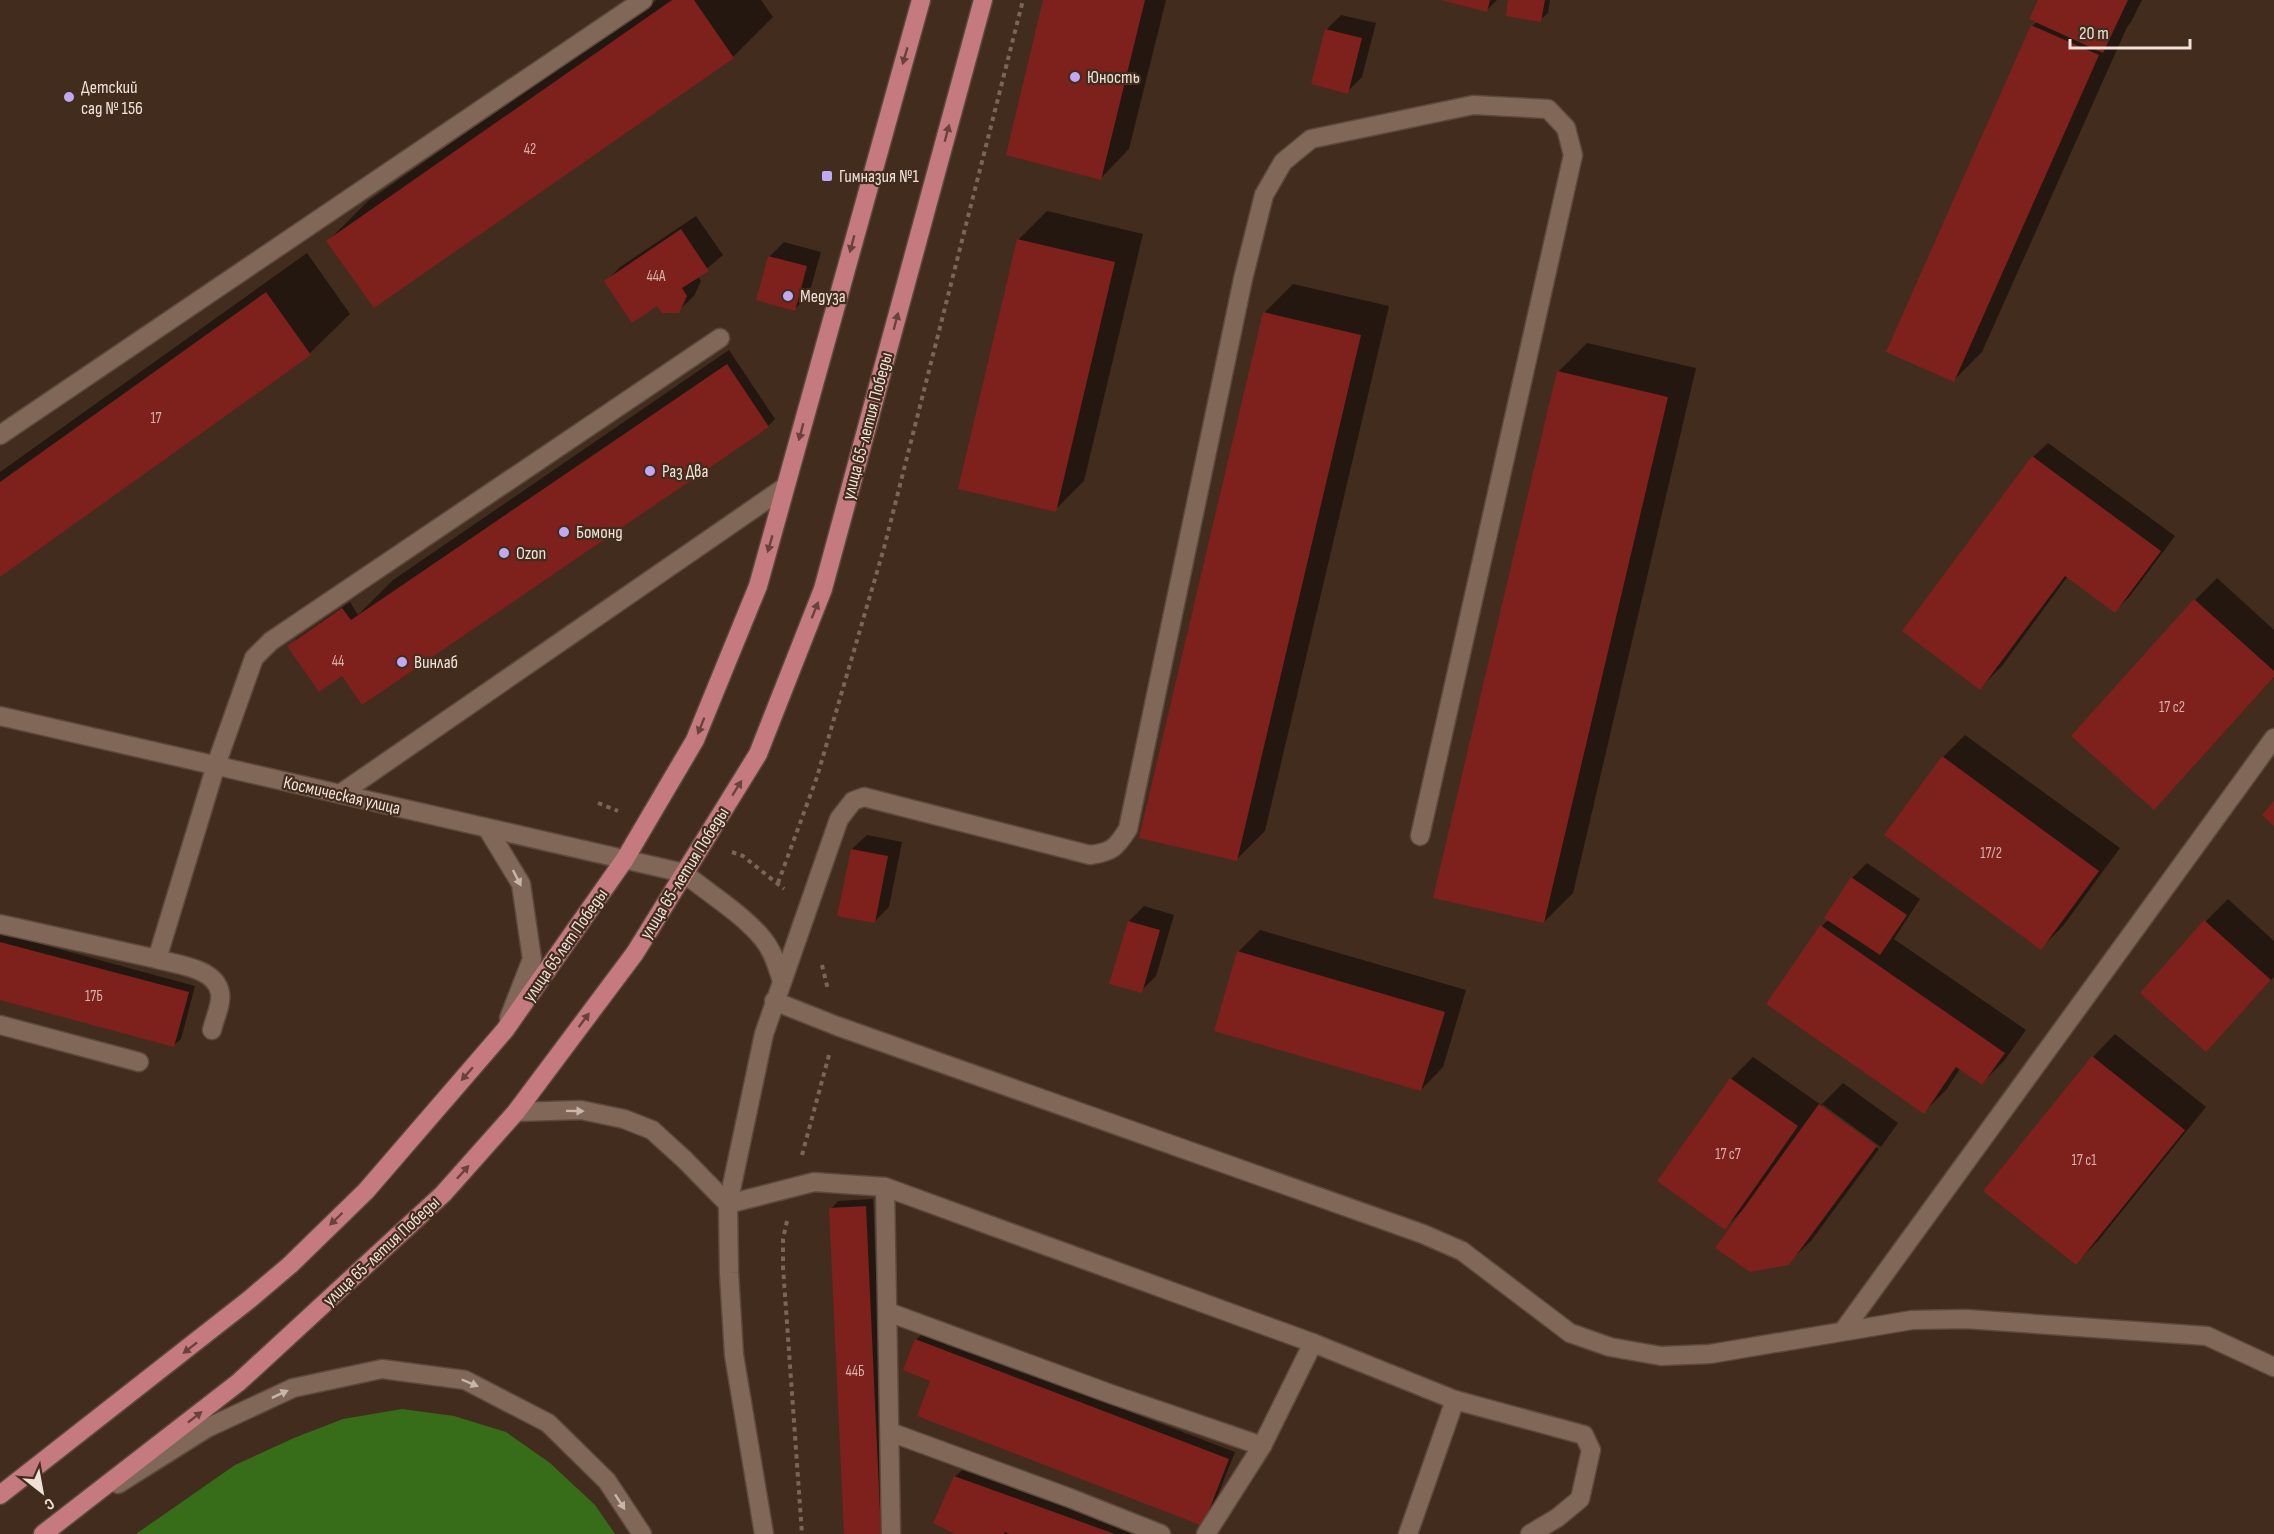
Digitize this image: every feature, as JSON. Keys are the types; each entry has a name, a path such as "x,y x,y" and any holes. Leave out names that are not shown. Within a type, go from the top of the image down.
{"main road":[{"path":"625,859 695,740 758,586 921,0"},
{"name":"улица 65-летия Победы","path":"43,1534 239,1382 443,1194 516,1112 634,953 758,754 823,589 983,0"},
{"name":"улица 65 лет Победы","path":"505,1030 625,859"},
{"path":"0,1495 209,1333 290,1264 366,1191 505,1030"}],"street":[{"path":"0,435 643,0"},
{"path":"764,1534 734,1354 728,1204 758,1057 774,1001 839,819 845,809 864,796 1089,855 1106,853 1118,845 1128,829 1243,279 1264,195 1283,162 1311,139 1473,105 1548,109 1566,128 1573,155 1420,836"},
{"path":"157,960 216,765 254,658 271,641 720,338"},
{"path":"340,794 785,487"},
{"name":"Космическая улица","path":"0,716 684,873"},
{"path":"1843,1331 2274,738"},
{"path":"487,828 521,884 532,959 505,1030"},
{"path":"684,873 747,923 763,939 775,959 782,981"},
{"path":"0,924 205,973 216,982 221,995 212,1030"},
{"path":"774,1001 837,1026 1423,1234 1462,1251 1570,1333 1610,1347 1661,1356 1710,1354 1912,1320 1939,1318 2207,1336 2274,1367"},
{"path":"0,1025 139,1062"},
{"path":"516,1112 581,1110 624,1119 652,1130 728,1204"},
{"path":"728,1204 814,1182 885,1187 1313,1342 1455,1400 1584,1435 1591,1450 1580,1499 1557,1518 1530,1534"},
{"path":"885,1187 890,1432 895,1532"},
{"path":"888,1312 1110,1394 1262,1446"},
{"path":"1206,1534 1262,1446 1313,1342"},
{"path":"66,1517 207,1428 292,1388 382,1369 465,1380 548,1423 607,1481 642,1534"},
{"path":"1408,1534 1455,1400"},
{"path":"890,1432 1161,1534"}],"path":[{"path":"778,883 818,777 884,548 1023,0"},
{"path":"802,1534 783,1239 794,1187 837,1026"}],"green space":[{"path":"402,1409 454,1416 506,1432 550,1463 595,1505 615,1534 136,1534 235,1465 343,1419"}],"building":[{"path":"672,0 694,0 734,58 374,308 326,241"},
{"name":"Юность","path":"1043,0 1145,0 1101,180 1006,155"},
{"path":"1441,0 1490,0 1487,12"},
{"path":"1508,0 1545,0 1541,22 1506,16"},
{"path":"2038,0 2128,0 2103,53 2029,19"},
{"path":"2031,25 2099,55 1954,382 1886,352"},
{"path":"1325,29 1362,38 1348,94 1311,84"},
{"path":"681,229 709,271 682,288 687,296 679,313 662,313 657,306 632,323 604,281"},
{"path":"1017,239 1115,262 1056,512 958,489"},
{"path":"768,256 807,266 795,311 756,300"},
{"path":"266,292 311,355 0,577 0,482"},
{"path":"1263,312 1361,335 1237,861 1139,838"},
{"path":"727,364 769,427 362,705 342,676 319,692 287,646 342,608 351,620"},
{"path":"1557,371 1668,397 1544,923 1433,898"},
{"path":"2032,456 2161,551 2115,613 2065,576 1980,690 1902,631"},
{"path":"2194,599 2274,671 2274,677 2154,810 2071,736"},
{"path":"1942,756 2099,871 2041,950 1884,835"},
{"path":"2274,801 2274,826 2262,815"},
{"path":"851,849 888,856 875,923 837,916"},
{"path":"1851,877 1907,915 1880,955 1824,918"},
{"path":"2204,920 2271,980 2206,1052 2140,993"},
{"path":"1128,921 1160,930 1142,993 1109,984"},
{"path":"1820,925 2005,1053 1982,1085 1956,1067 1924,1114 1766,1004"},
{"path":"0,942 189,992 174,1047 0,1000"},
{"path":"1237,951 1445,1012 1421,1091 1214,1031"},
{"path":"2092,1056 2185,1130 2076,1265 1983,1191"},
{"path":"1730,1078 1798,1126 1725,1230 1657,1181"},
{"path":"1819,1104 1877,1146 1789,1265 1750,1272 1715,1248"},
{"path":"866,1206 881,1534 844,1534 829,1208"},
{"path":"915,1339 1229,1459 1203,1526 917,1416 930,1381 903,1370"},
{"path":"954,1476 1115,1534 1010,1534 1005,1532 1004,1534 955,1534 933,1523"}],"place":[{"name":"Юность","path":"1075,77"},
{"name":"Детский сад № 156","path":"69,97"},
{"name":"Гимназия №1","path":"827,176"},
{"name":"Медуза","path":"788,296"},
{"name":"Раз Два","path":"650,471"},
{"name":"Бомонд","path":"564,532"},
{"name":"Ozon","path":"504,553"},
{"name":"Винлаб","path":"402,662"}]}
